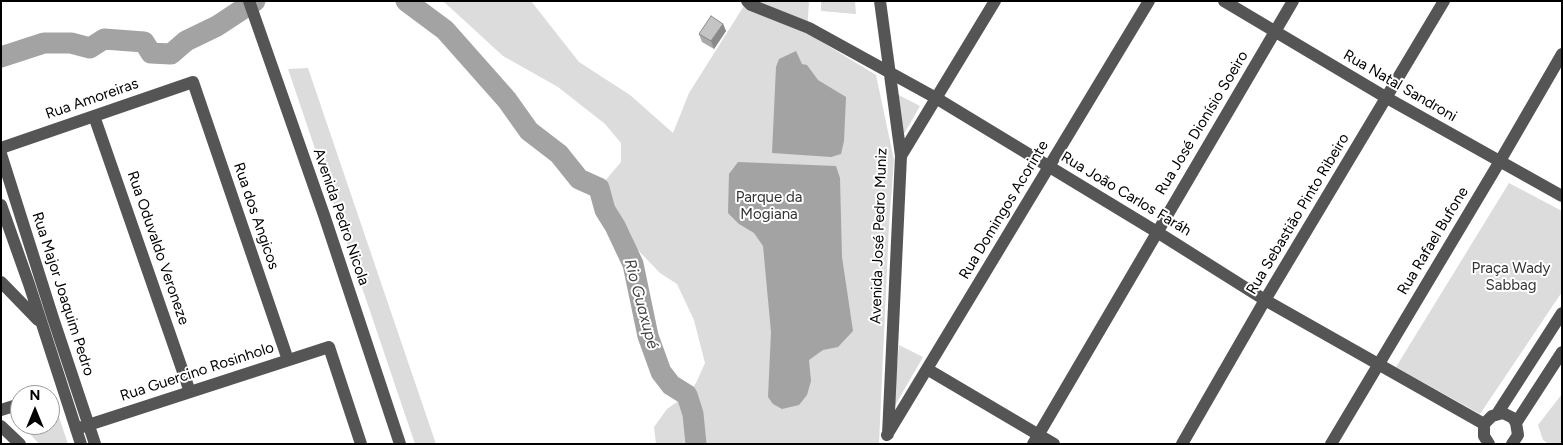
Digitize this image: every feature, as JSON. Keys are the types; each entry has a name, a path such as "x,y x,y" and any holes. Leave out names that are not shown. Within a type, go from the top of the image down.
{"street":[{"name":"Avenida Pedro Nicola","path":"249,1 324,215 400,444"},
{"name":"Rua João Carlos Faráh","path":"747,1 751,5 809,28 936,98 1265,300 1484,424"},
{"name":"Avenida José Pedro Muniz","path":"880,1 901,156 887,439"},
{"path":"901,156 995,1"},
{"name":"Rua Domingos Acorinte","path":"887,439 927,369 1149,1"},
{"name":"Rua Natal Sandroni","path":"1224,1 1387,98 1562,196"},
{"name":"Rua José Dionísio Soeiro","path":"1036,439 1293,1"},
{"name":"Rua Sebastião Pinto Ribeiro","path":"1182,444 1265,300 1444,1"},
{"name":"Rua Rafael Bufone","path":"1331,444 1562,54"},
{"name":"Rua Amoreiras","path":"1,148 193,82"},
{"name":"Rua dos Angicos","path":"193,82 288,360"},
{"name":"Rua Oduvaldo Veroneze","path":"94,116 190,392"},
{"name":"Rua Major Joaquim Pedro","path":"1,154 95,444"},
{"name":"Rua Major Joaquim Pedro","path":"1,205 81,444"},
{"path":"29,284 41,279"},
{"path":"1,282 40,322 53,318"},
{"path":"1497,414 1562,313"},
{"name":"Rua Guercino Rosinholo","path":"76,429 329,347 361,444"},
{"path":"1516,423 1562,352"},
{"path":"927,369 1036,439 1054,444"},
{"path":"1487,443 1484,436 1484,424 1497,414 1508,415 1516,423 1518,435 1516,443"},
{"path":"1,426 20,444"}],"green space":[{"name":"Parque da Mogiana","path":"443,1 531,1 579,62 630,95 673,133 689,93 747,1 809,1 807,33 876,75 894,160 889,225 879,444 656,444 654,427 667,409 687,395 696,383 705,363 694,320 677,284 660,273 635,247 609,199 599,188 621,162 621,143 605,124 558,87 503,56"},
{"path":"821,1 855,1 856,14 821,11"},
{"path":"308,68 436,444 415,444 288,69"},
{"path":"897,94 920,106 904,134"},
{"name":"Praça Wady Sabbag","path":"1509,183 1562,211 1562,292 1480,414 1396,367"},
{"path":"899,345 923,357 893,409"},
{"path":"1562,394 1562,444 1549,444 1543,440 1538,425"},
{"path":"60,420 68,444 39,444 31,435 60,435"}],"shaded area":[{"path":"796,51 802,64 807,65 818,80 846,97 844,141 841,154 831,157 772,153 776,67 779,59"},
{"path":"738,162 836,166 840,178 842,257 853,331 838,347 823,350 809,360 811,381 807,395 799,405 782,409 773,404 768,397 771,332 763,246 754,233 739,224 728,213 729,174"}],"building":[{"path":"711,16 723,24 711,41 699,34"}],"waterway":[{"name":"Rio Guaxupé","path":"1,57 44,43 71,43 90,48 104,39 144,42 151,53 171,54 186,41 217,26 255,1"},
{"name":"Rio Guaxupé","path":"406,1 445,30 507,100 529,131 559,154 579,179 599,188 605,210 615,226 633,264 648,336 661,372 671,385 687,395 693,414 696,444"}]}
